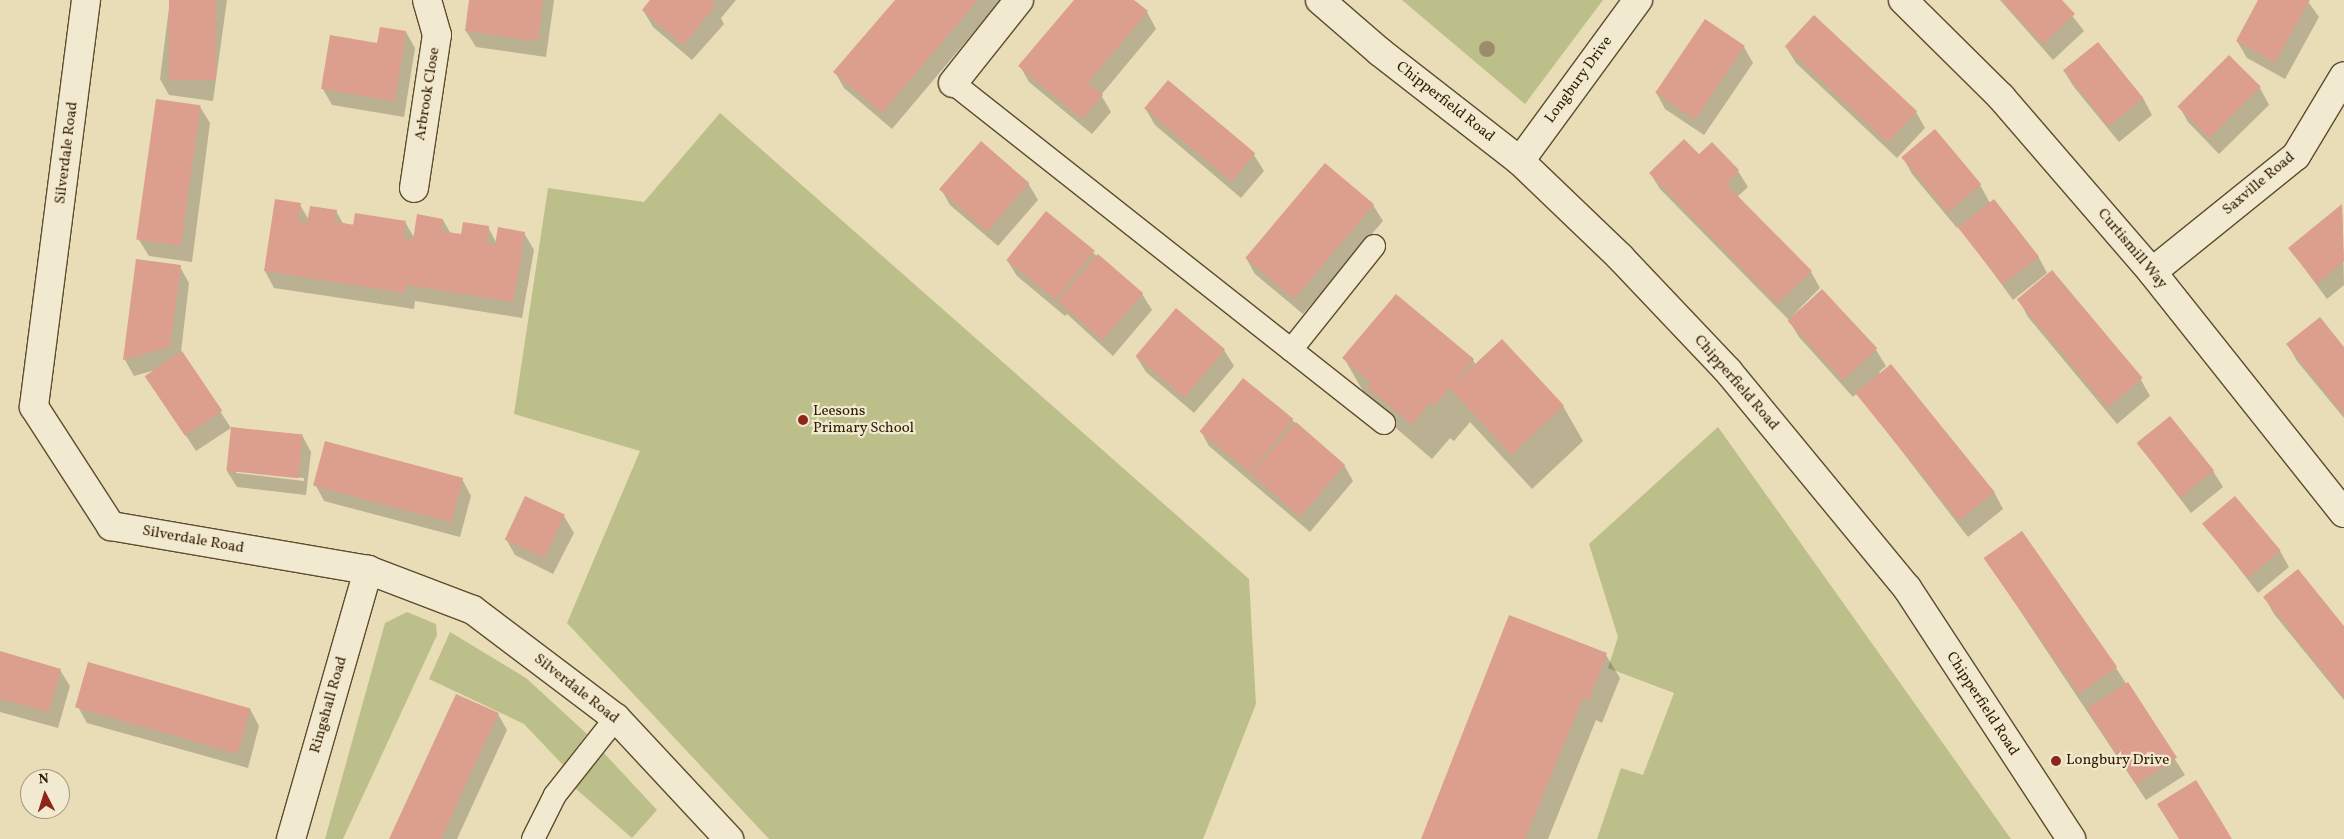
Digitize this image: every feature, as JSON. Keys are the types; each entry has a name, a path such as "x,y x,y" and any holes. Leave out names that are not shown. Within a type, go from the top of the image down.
{"street":[{"name":"Silverdale Road","path":"86,0 34,407 112,526 368,570 473,610 616,718 729,839"},
{"name":"Arbrook Close","path":"414,188 437,35 426,0"},
{"path":"953,83 1019,0"},
{"name":"Chipperfield Road","path":"1320,0 1520,161 1620,258 1728,371 1906,588 2071,839"},
{"name":"Longbury Drive","path":"1520,161 1638,0"},
{"name":"Curtismill Way","path":"1903,0 2001,97 2152,272 2344,513"},
{"name":"Saxville Road","path":"2152,272 2296,156 2344,76"},
{"name":"Ringshall Road","path":"291,839 368,570"}],"lane":[{"path":"953,83 1384,422"},
{"path":"1291,350 1374,246"},
{"path":"533,839 555,795 616,718"}],"green space":[{"path":"1402,0 1603,0 1525,104"},
{"path":"720,113 1249,579 1256,704 1203,839 769,839 567,623 640,451 514,414 548,188 644,202"},
{"path":"1718,427 2011,839 1597,839 1621,768 1643,775 1674,693 1608,668 1618,637 1589,544"},
{"path":"407,612 436,624 437,635 343,839 325,839 385,623"},
{"path":"450,632 526,678 587,734 563,765 524,724 429,679"},
{"path":"603,752 657,810 632,838 575,788"}],"building":[{"path":"169,0 216,0 216,80 169,80"},
{"path":"469,0 543,0 538,41 465,31"},
{"path":"650,0 713,0 711,3 715,6 683,45 642,10"},
{"path":"895,0 978,0 882,113 833,72"},
{"path":"1074,0 1134,0 1148,11 1088,83 1103,95 1082,119 1018,66"},
{"path":"2001,0 2062,0 2075,14 2043,44"},
{"path":"2258,0 2310,0 2275,63 2236,41"},
{"path":"1814,15 1917,111 1888,143 1785,46"},
{"path":"1705,19 1745,46 1695,120 1655,93"},
{"path":"380,27 406,31 395,101 321,89 330,35 377,43"},
{"path":"2098,42 2143,98 2108,126 2063,70"},
{"path":"2229,55 2261,87 2209,138 2177,107"},
{"path":"1168,80 1255,153 1232,182 1144,108"},
{"path":"156,99 201,105 181,246 136,240"},
{"path":"1935,129 1981,184 1948,212 1901,157"},
{"path":"1684,139 1699,154 1712,142 1739,170 1726,184 1812,271 1777,304 1649,173"},
{"path":"981,141 1029,183 987,231 939,189"},
{"path":"1325,163 1374,204 1294,299 1245,258"},
{"path":"275,199 301,203 298,222 307,223 310,206 337,210 334,222 353,225 355,213 406,221 403,238 413,240 417,214 443,219 441,231 461,234 463,222 489,226 486,243 495,245 498,227 525,232 513,302 406,285 405,293 264,271"},
{"path":"1994,199 2039,257 2003,285 1958,227"},
{"path":"2342,204 2344,261 2317,284 2288,248"},
{"path":"1046,211 1095,251 1055,300 1006,260"},
{"path":"1098,254 1143,293 1103,340 1057,301"},
{"path":"136,259 181,265 170,347 123,360"},
{"path":"2052,270 2143,378 2107,408 2017,300"},
{"path":"1822,289 1877,348 1843,380 1788,321"},
{"path":"1396,294 1474,359 1434,406 1430,403 1412,425 1367,387 1371,383 1342,358"},
{"path":"1176,308 1225,349 1185,397 1136,356"},
{"path":"2320,317 2344,347 2344,415 2286,344"},
{"path":"1502,339 1564,406 1511,455 1449,388"},
{"path":"182,351 222,411 185,436 145,376"},
{"path":"1891,364 1995,492 1959,521 1855,393"},
{"path":"1243,378 1294,419 1250,473 1200,432"},
{"path":"2170,416 2214,470 2181,497 2137,443"},
{"path":"1296,422 1345,465 1300,517 1251,474"},
{"path":"231,427 303,435 298,478 226,471"},
{"path":"325,441 463,478 451,522 313,485"},
{"path":"525,496 565,515 545,558 505,540"},
{"path":"2235,496 2281,550 2248,578 2202,524"},
{"path":"2022,531 2117,667 2079,694 1983,558"},
{"path":"2298,569 2344,626 2344,697 2263,597"},
{"path":"1509,615 1607,653 1589,700 1583,698 1525,839 1421,839"},
{"path":"0,651 61,669 49,712 0,699"},
{"path":"88,662 250,709 237,754 75,707"},
{"path":"2128,682 2177,757 2136,784 2087,709"},
{"path":"456,694 499,713 441,839 389,839"},
{"path":"2196,780 2232,839 2179,839 2157,804"}],"place":[{"name":"Leesons Primary School","path":"803,420"},
{"name":"Longbury Drive","path":"2056,761"}]}
